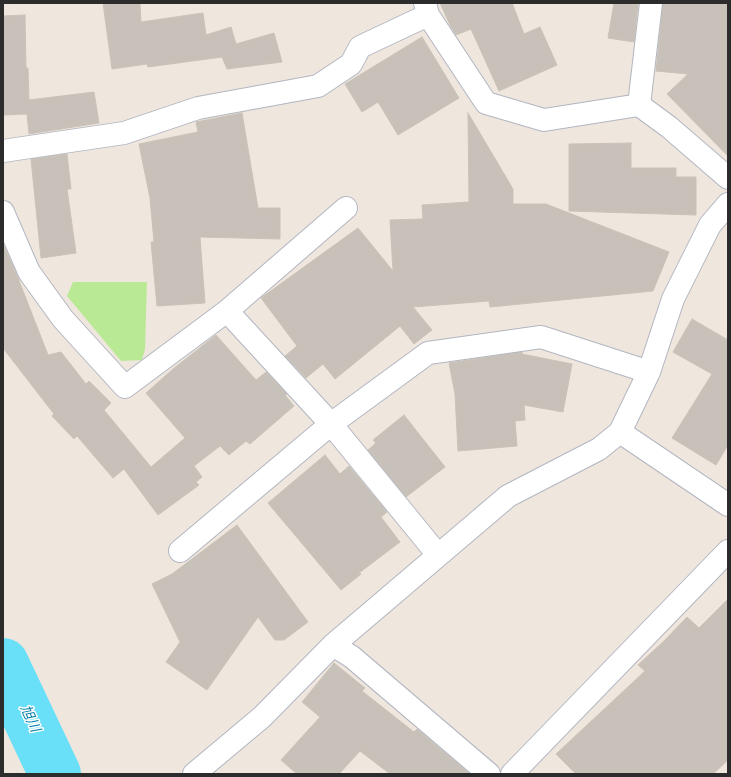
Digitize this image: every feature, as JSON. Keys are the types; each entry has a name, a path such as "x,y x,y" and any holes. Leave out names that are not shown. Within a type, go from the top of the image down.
{"street":[{"path":"639,105 651,3"},
{"path":"3,151 124,134 198,108 318,86 351,64 360,47 426,9 486,103 544,120 639,105 669,127 728,178"},
{"path":"194,774 262,717 333,645 508,496 599,449 620,432 649,372 673,299 710,225 728,204"},
{"path":"3,212 33,278 63,320 125,387 227,311 346,208"},
{"path":"227,311 331,424 438,555"},
{"path":"180,551 331,424 428,353 541,337 649,372"},
{"path":"620,432 728,505"},
{"path":"512,774 728,551"},
{"path":"333,645 352,657 489,774"}],"green space":[{"path":"73,282 147,282 145,349 142,360 121,361 67,296"}],"building":[{"path":"103,3 140,3 141,22 203,13 206,35 231,27 236,44 274,33 282,62 227,69 222,57 148,67 147,64 112,69"},
{"path":"440,3 512,3 524,34 540,27 557,65 499,91 471,29 456,35"},
{"path":"614,3 638,3 634,42 608,38"},
{"path":"663,3 728,3 728,156 667,94 688,74 656,71"},
{"path":"25,15 26,68 28,68 29,100 94,92 99,123 29,134 27,114 3,115 3,16"},
{"path":"422,37 459,98 398,135 378,102 362,112 345,84"},
{"path":"242,113 258,208 280,208 280,239 200,237 205,303 157,306 151,242 154,242 150,198 139,144 198,132 196,122"},
{"path":"468,113 513,189 513,204 546,204 669,252 653,291 490,307 489,301 413,307 432,330 414,344 400,326 335,379 323,364 306,378 285,356 297,346 261,298 358,228 393,271 390,220 423,219 422,205 469,202"},
{"path":"631,143 631,168 676,168 676,177 696,177 696,215 569,211 569,144"},
{"path":"67,154 71,189 67,189 76,253 41,258 31,159"},
{"path":"3,244 48,355 61,352 86,384 89,381 111,403 104,410 151,467 185,438 146,393 173,369 216,335 256,380 266,372 287,394 285,395 294,406 250,444 246,441 229,455 220,446 194,466 202,477 196,482 199,485 158,515 124,469 113,478 77,436 74,439 52,416 54,414 3,348"},
{"path":"692,319 728,340 728,445 716,465 672,438 712,374 673,352"},
{"path":"522,352 522,354 572,364 563,412 524,405 525,420 515,421 517,446 458,451 455,394 449,363"},
{"path":"404,415 445,467 406,497 368,450 376,443 373,440"},
{"path":"325,455 340,474 349,466 387,512 381,517 400,542 359,573 361,574 341,590 268,503"},
{"path":"237,525 308,622 284,640 275,640 258,617 207,690 166,662 180,642 152,584 172,574"},
{"path":"728,599 728,760 713,774 576,774 556,754 645,671 638,665 687,617 699,628"},
{"path":"334,663 365,688 362,691 414,732 417,729 470,774 390,774 360,751 339,774 297,774 281,760 320,717 302,702"}],"waterway":[{"name":"旭川","path":"3,664 55,774"}]}
